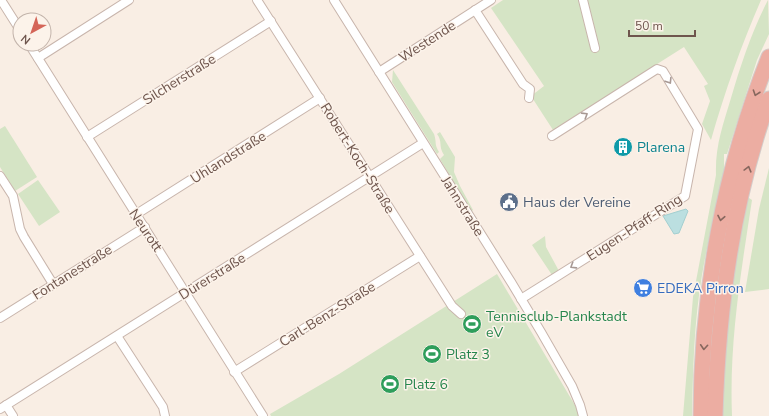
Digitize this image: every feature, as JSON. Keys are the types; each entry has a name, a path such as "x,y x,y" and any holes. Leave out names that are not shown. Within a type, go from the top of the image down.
{"highway":[{"path":"701,416 701,378 704,335 721,215 743,134 769,57"},
{"path":"715,416 718,351 729,254 743,188 769,99"}],"street":[{"path":"1,0 12,17"},
{"path":"38,58 129,0"},
{"name":"Robert-Koch-Straße","path":"258,0 452,306 461,314"},
{"name":"Jahnstraße","path":"334,0 521,299 572,386 583,416"},
{"name":"Westende","path":"379,72 491,0"},
{"path":"583,0 595,48"},
{"path":"475,10 523,84 530,89 528,98"},
{"name":"Silcherstraße","path":"87,137 271,21"},
{"name":"Neurott","path":"34,52 135,215 186,292 262,416"},
{"name":"Eugen-Pfaff-Ring","path":"521,299 685,196 698,128 663,71 657,69 552,136"},
{"name":"Uhlandstraße","path":"135,215 320,98"},
{"name":"Dürerstraße","path":"3,407 423,143"},
{"path":"0,176 13,196 20,229 24,237 54,284"},
{"name":"Fontanestraße","path":"0,318 144,227"},
{"name":"Carl-Benz-Straße","path":"234,372 420,256"},
{"path":"117,336 163,407 165,416"},
{"path":"3,407 13,416"}],"green space":[{"path":"503,0 761,0 734,69 711,140 702,124 710,101 704,86 708,84 684,47 553,130 531,96 544,86 491,8"},
{"path":"768,0 769,34 757,60 727,154 724,154 724,170 699,293 694,346 692,416 683,416 693,297 716,175 718,145 743,60"},
{"path":"393,70 434,134 439,152 437,154 392,82"},
{"path":"5,126 37,177 15,191 0,167 0,129"},
{"path":"440,132 455,157 454,172 473,210 471,212 440,159 444,155 441,149 440,139 437,134"},
{"path":"769,168 769,289 745,292 759,209"},
{"path":"38,180 60,212 39,226 18,194"},
{"path":"746,196 752,200 734,335 732,362 732,416 721,416 724,328"},
{"path":"545,236 546,247 559,271 552,275 532,245"},
{"name":"Tennisclub-Plankstadt eV","path":"497,274 579,412 579,416 271,416 270,414 339,374"}],"water":[{"path":"686,209 688,211 679,233 674,234 663,216"}],"place":[{"name":"Plarena","path":"623,147"},
{"name":"Haus der Vereine","path":"509,202"},
{"name":"EDEKA Pirron","path":"643,288"},
{"name":"Tennisclub-Plankstadt eV","path":"472,324"},
{"name":"Platz 3","path":"432,354"},
{"name":"Platz 6","path":"390,384"}]}
